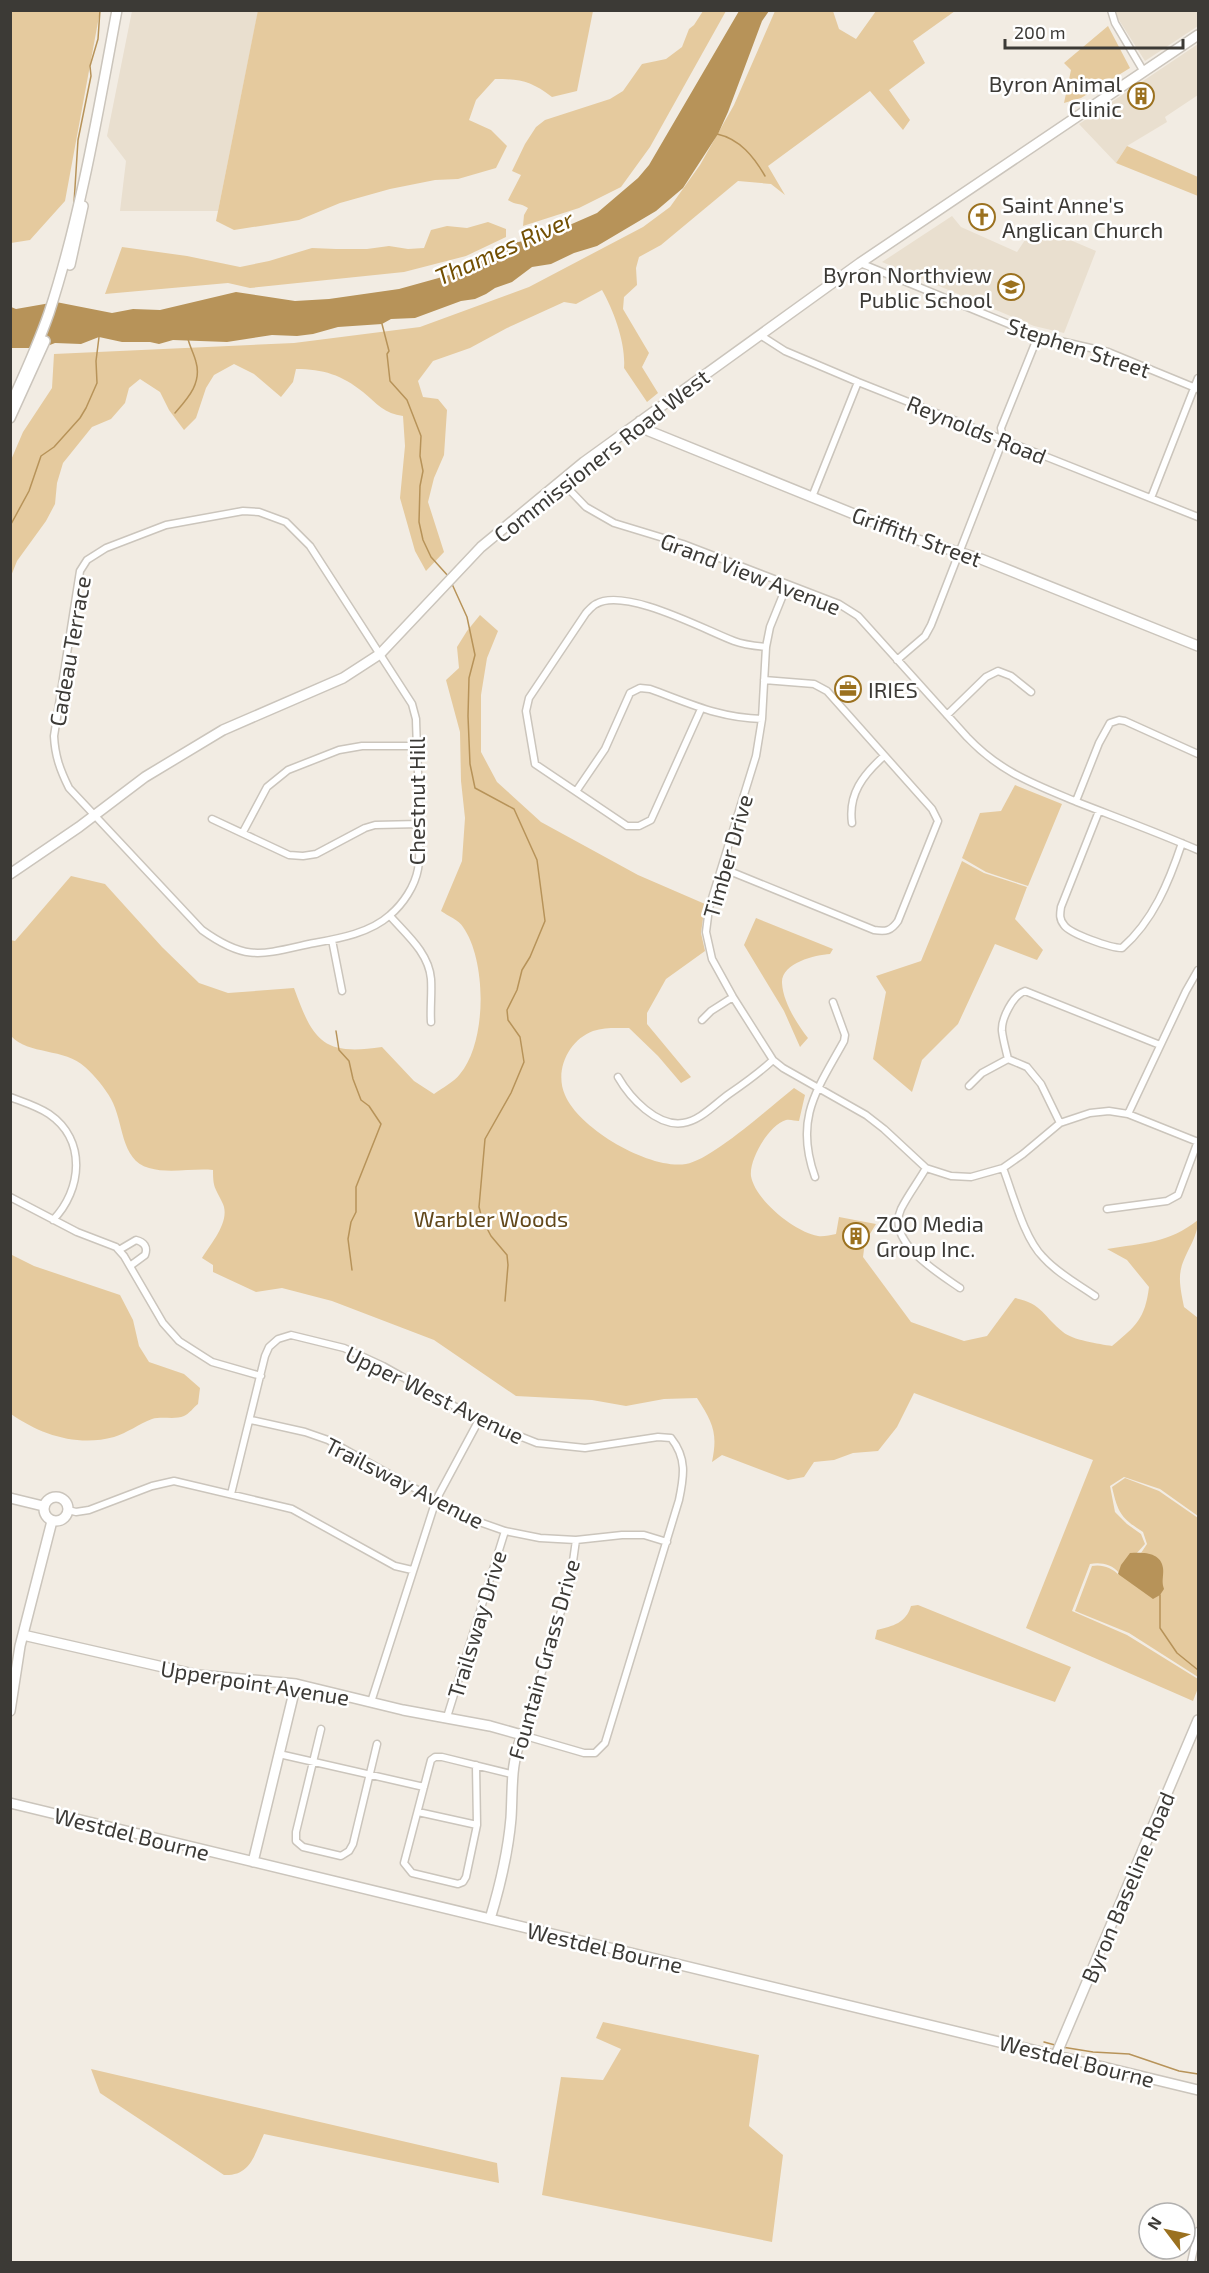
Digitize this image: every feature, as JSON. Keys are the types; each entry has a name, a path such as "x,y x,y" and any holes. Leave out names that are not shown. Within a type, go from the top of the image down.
{"main road":[{"path":"10,418 49,314 82,197 117,10"},
{"name":"Commissioners Road West","path":"10,874 145,777 223,730 343,678 380,654 481,547 561,481 640,421 860,263 1198,35"},
{"path":"10,406 18,397"},
{"name":"Griffith Street","path":"640,421 649,431 918,540 981,559 1198,646"},
{"path":"56,1496 66,1502 68,1510 63,1519 52,1521 45,1515 44,1506 48,1499 56,1496"},
{"path":"10,1498 44,1506"},
{"path":"10,1711 18,1656 52,1521"},
{"name":"Upperpoint Avenue","path":"23,1635 198,1676 296,1684 403,1710 490,1726 522,1735"},
{"path":"253,1862 296,1684"},
{"name":"Byron Baseline Road","path":"1056,2055 1198,1720"},
{"name":"Fountain Grass Drive","path":"490,1919 505,1868 511,1817 511,1774 514,1755 522,1735"},
{"name":"Westdel Bourne","path":"10,1803 1198,2090"}],"street":[{"path":"1111,10 1115,23 1144,72"},
{"name":"Stephen Street","path":"860,263 1038,336 1108,352 1197,388"},
{"name":"Reynolds Road","path":"760,335 785,351 858,382 1198,517"},
{"path":"897,660 926,636 1003,440 1001,428 1038,336"},
{"path":"1151,498 1197,388 1198,378"},
{"path":"812,497 858,382"},
{"name":"Grand View Avenue","path":"561,481 586,507 614,523 683,544 839,604 867,623 947,715 983,754 998,765 1041,788 1198,850"},
{"name":"Cadeau Terrace","path":"95,815 69,788 58,766 54,736 80,571 87,560 96,553 166,525 243,511 272,515 286,522 310,546 380,654"},
{"name":"Timber Drive","path":"787,585 770,627 766,647 762,719 756,756 709,908 706,932 712,959 773,1060 866,1115 926,1168 951,1176 970,1177 1003,1168 1060,1123 1090,1113 1109,1111 1128,1114 1198,1141"},
{"path":"701,709 651,820 639,826 627,826 577,790 535,764 526,711 529,698 586,614 596,604 607,600 639,604 681,617 736,642 766,647"},
{"name":"Chestnut Hill","path":"95,815 202,930 220,943 243,952 268,953 332,940 369,929 390,916 412,886 418,869 420,824 416,719 412,704 380,654"},
{"path":"947,715 986,677 998,671 1011,676 1031,692"},
{"path":"722,868 874,930 885,932 898,921 938,821 932,809 827,691 814,684 764,680"},
{"path":"577,790 605,748 630,693 640,688 650,689 701,709 740,719 762,719"},
{"path":"1076,801 1099,743 1110,723 1125,721 1198,754"},
{"path":"243,832 267,787 288,770 339,750 417,746"},
{"path":"852,823 850,809 855,793 867,772 884,756"},
{"path":"1100,811 1061,907 1060,918 1065,927 1113,948 1122,948 1132,939 1161,898 1182,843"},
{"path":"212,819 289,855 303,856 316,854 375,825 420,824"},
{"path":"390,916 415,944 427,966 430,977 431,1022"},
{"path":"332,940 342,991"},
{"path":"1128,1114 1186,990 1198,970"},
{"path":"1008,1059 1002,1029 1011,1003 1018,994 1025,992 1160,1045"},
{"path":"702,1020 733,997"},
{"path":"815,1177 809,1161 806,1128 810,1107 844,1041 844,1030 833,1002"},
{"path":"969,1086 982,1073 1008,1059 1027,1066 1041,1084 1060,1123"},
{"path":"618,1077 623,1086 645,1109 664,1121 682,1123 695,1119 760,1073 773,1060"},
{"path":"10,1097 49,1114 69,1135 75,1151 77,1171 74,1187 61,1212 53,1220"},
{"path":"1107,1209 1167,1201 1178,1195 1198,1141"},
{"path":"926,1168 901,1209 897,1223 901,1237 910,1249 960,1288"},
{"path":"1003,1168 1028,1235 1041,1256 1095,1296"},
{"path":"10,1197 53,1220 119,1250 163,1323 179,1341 212,1362 261,1376"},
{"path":"119,1250 136,1240 144,1243 145,1255 130,1266"},
{"name":"Upper West Avenue","path":"231,1494 269,1347 278,1339 291,1335 344,1348 383,1366 479,1419 537,1443 585,1448 658,1437 671,1438 680,1450 684,1476 667,1542 605,1743 594,1752 584,1753 522,1735"},
{"path":"371,1702 436,1500 479,1419"},
{"name":"Trailsway Avenue","path":"251,1420 305,1432 327,1440 468,1518 505,1532 540,1538 576,1540 644,1535 667,1542"},
{"path":"68,1510 76,1512 89,1510 152,1486 174,1481 292,1509 395,1566 412,1570"},
{"name":"Trailsway Drive","path":"447,1718 505,1532"},
{"name":"Fountain Grass Drive","path":"522,1735 570,1583 576,1540"},
{"path":"321,1730 296,1832 296,1841 303,1847 341,1856 349,1851 353,1844 377,1744"},
{"path":"279,1754 424,1787"},
{"path":"477,1765 477,1825 463,1882 458,1884 412,1873 407,1869 405,1863 431,1760 435,1757 477,1765 511,1774"},
{"path":"418,1812 477,1825"},
{"path":"1191,2262 1198,2231"}],"shaded area":[{"path":"132,11 258,11 218,211 120,211 126,161 107,136"},
{"path":"1116,11 1198,11 1198,26 1145,61 1117,17"},
{"path":"1198,44 1198,95 1165,117 1167,122 1127,146 1116,163 1079,124"},
{"name":"Byron Northview Public School","path":"952,216 961,227 1017,252 1035,225 1096,251 1064,333 1034,326 882,262"}],"green space":[{"path":"11,10 100,11 65,201 30,240 11,243"},
{"path":"258,10 593,11 577,91 552,97 538,87 525,82 495,79 476,100 469,120 491,130 507,146 496,168 458,179 435,180 390,189 340,203 299,220 234,230 216,221"},
{"path":"703,11 726,11 650,147 621,187 579,208 523,226 524,215 528,208 508,200 521,175 512,171 536,127 545,120 610,99 623,91 642,64 666,59 682,47 689,29"},
{"path":"775,11 833,11 839,29 856,39 876,11 955,11 913,41 925,63 889,90 910,120 903,130 870,91 768,166 785,195 771,184 738,181 661,245 639,257 636,268 637,285 624,297 623,309 649,353 642,367 658,393 647,402 624,368 623,349 618,328 602,290 576,304 564,302 470,348 433,361 418,381 423,397 438,399 447,410 444,455 434,478 428,502 444,552 426,571 415,551 400,498 405,446 403,416 386,410 355,386 332,374 296,369 293,382 281,397 254,374 234,364 214,375 206,388 196,418 184,430 169,410 160,392 140,379 129,388 125,403 111,419 92,427 63,463 57,483 55,504 46,521 17,561 11,576 11,460 23,432 52,388 54,354 294,343 420,327 529,287 643,227 670,207 700,165 734,105"},
{"path":"1108,26 1130,68 1081,98 1064,103 1071,70 1064,63"},
{"path":"1127,146 1198,177 1198,196 1116,163"},
{"path":"488,222 506,229 506,237 466,256 404,272 250,288 228,283 105,294 122,247 187,256 240,267 312,248 367,249 389,246 408,249 424,248 431,230 447,226 467,228"},
{"name":"Warbler Woods","path":"480,615 498,631 487,658 481,695 481,752 497,782 541,822 638,875 705,904 701,933 705,951 666,979 647,1013 647,1024 691,1077 681,1083 658,1056 629,1028 606,1028 593,1031 584,1035 571,1049 566,1057 561,1076 565,1095 585,1121 617,1144 636,1154 654,1161 686,1164 711,1153 726,1143 794,1088 805,1095 799,1121 786,1120 773,1128 761,1144 753,1161 751,1176 760,1195 777,1214 788,1222 818,1236 836,1234 839,1217 876,1224 865,1242 863,1257 911,1322 964,1341 987,1336 1015,1298 1037,1307 1067,1335 1112,1346 1138,1321 1145,1307 1149,1287 1127,1260 1107,1249 1166,1238 1198,1220 1196,1233 1183,1263 1180,1278 1184,1307 1198,1318 1198,1516 1160,1489 1124,1477 1110,1486 1115,1512 1141,1534 1145,1544 1119,1573 1106,1564 1090,1564 1072,1611 1127,1635 1198,1679 1198,1688 1193,1701 1026,1628 1093,1460 914,1393 897,1427 878,1451 853,1453 834,1460 814,1462 804,1477 788,1480 722,1455 712,1462 713,1428 697,1398 664,1399 626,1406 592,1400 516,1396 434,1340 332,1301 282,1288 256,1292 213,1272 213,1265 202,1258 219,1231 224,1209 213,1180 213,1170 164,1171 140,1164 128,1149 111,1099 89,1071 77,1061 27,1046 11,1036 10,940 15,941 71,876 105,884 162,947 199,983 228,993 294,988 307,1021 323,1041 346,1049 382,1047 414,1081 434,1094 455,1080 469,1060 475,1042 481,1001 480,980 471,942 461,925 441,911 462,861 465,818 461,781 460,732 446,680 459,668 457,647"},
{"path":"1015,785 1062,804 1028,886 986,872 962,858 980,813 1001,811"},
{"path":"962,861 984,873 1027,887 1015,919 1043,950 1037,960 995,944 958,1024 922,1060 912,1092 873,1059 886,992 876,976 921,961"},
{"path":"756,918 833,949 830,954 800,961 787,970 783,976 783,990 788,1005 808,1038 800,1047 784,1011 744,945"},
{"path":"10,1254 34,1266 120,1295 133,1320 139,1346 149,1362 184,1374 200,1388 198,1404 184,1416 152,1419 114,1437 87,1441 47,1433 11,1414"},
{"path":"1125,1478 1159,1491 1198,1518 1198,1677 1129,1633 1075,1611 1092,1566 1107,1567 1119,1575 1147,1544 1143,1532 1125,1518 1116,1503 1112,1487"},
{"path":"918,1605 1071,1667 1055,1702 875,1639 877,1630 898,1623 906,1616 911,1606"},
{"path":"603,2022 759,2055 749,2126 783,2155 772,2242 542,2195 561,2077 603,2080 621,2049 596,2038"},
{"path":"91,2069 497,2163 499,2183 264,2134 246,2168 240,2172 224,2175 100,2093"}],"water":[{"name":"Thames River","path":"739,11 769,11 762,21 718,134 683,188 656,211 597,246 574,253 551,264 532,267 512,282 475,299 461,301 415,318 391,319 382,324 338,327 297,336 272,335 227,342 173,340 159,344 122,342 99,337 81,344 55,343 42,348 11,348 11,307 16,309 56,302 112,313 133,309 160,310 236,292 295,301 329,299 399,289 471,269 498,248 542,237 597,213 638,178 649,165"},
{"path":"1130,1553 1151,1554 1162,1563 1164,1589 1160,1595 1153,1599 1118,1574 1121,1565"}],"waterway":[{"path":"74,203 78,140 91,76 90,66 98,39 100,10"},
{"path":"717,134 733,140 746,150 765,176"},
{"path":"382,324 389,351 387,354 390,381 407,400 421,436 420,456 423,471 420,486 419,522 423,540 431,557 449,577"},
{"path":"10,526 29,491 41,456 54,447 86,408 97,383 96,361 99,337"},
{"path":"175,413 193,390 197,377 196,362 188,339"},
{"path":"452,584 467,617 475,655 469,678 468,716 470,764 475,788 514,809 537,860 545,921 522,970 517,990 507,1010 508,1020 520,1037 524,1062 511,1093 485,1139 479,1207 482,1219 491,1236 507,1255 505,1301"},
{"path":"336,1031 339,1050 349,1061 361,1100 369,1106 381,1124 356,1187 356,1212 351,1222 348,1239 352,1270"},
{"path":"1160,1595 1160,1628 1177,1653 1198,1670"},
{"path":"1044,2042 1055,2045"},
{"path":"1062,2047 1129,2054 1179,2071 1198,2074"}],"place":[{"name":"Byron Animal Clinic","path":"1141,96"},
{"name":"Saint Anne's Anglican Church","path":"982,217"},
{"name":"Byron Northview Public School","path":"1011,287"},
{"name":"IRIES","path":"848,689"},
{"name":"ZOO Media Group Inc.","path":"856,1236"}]}
